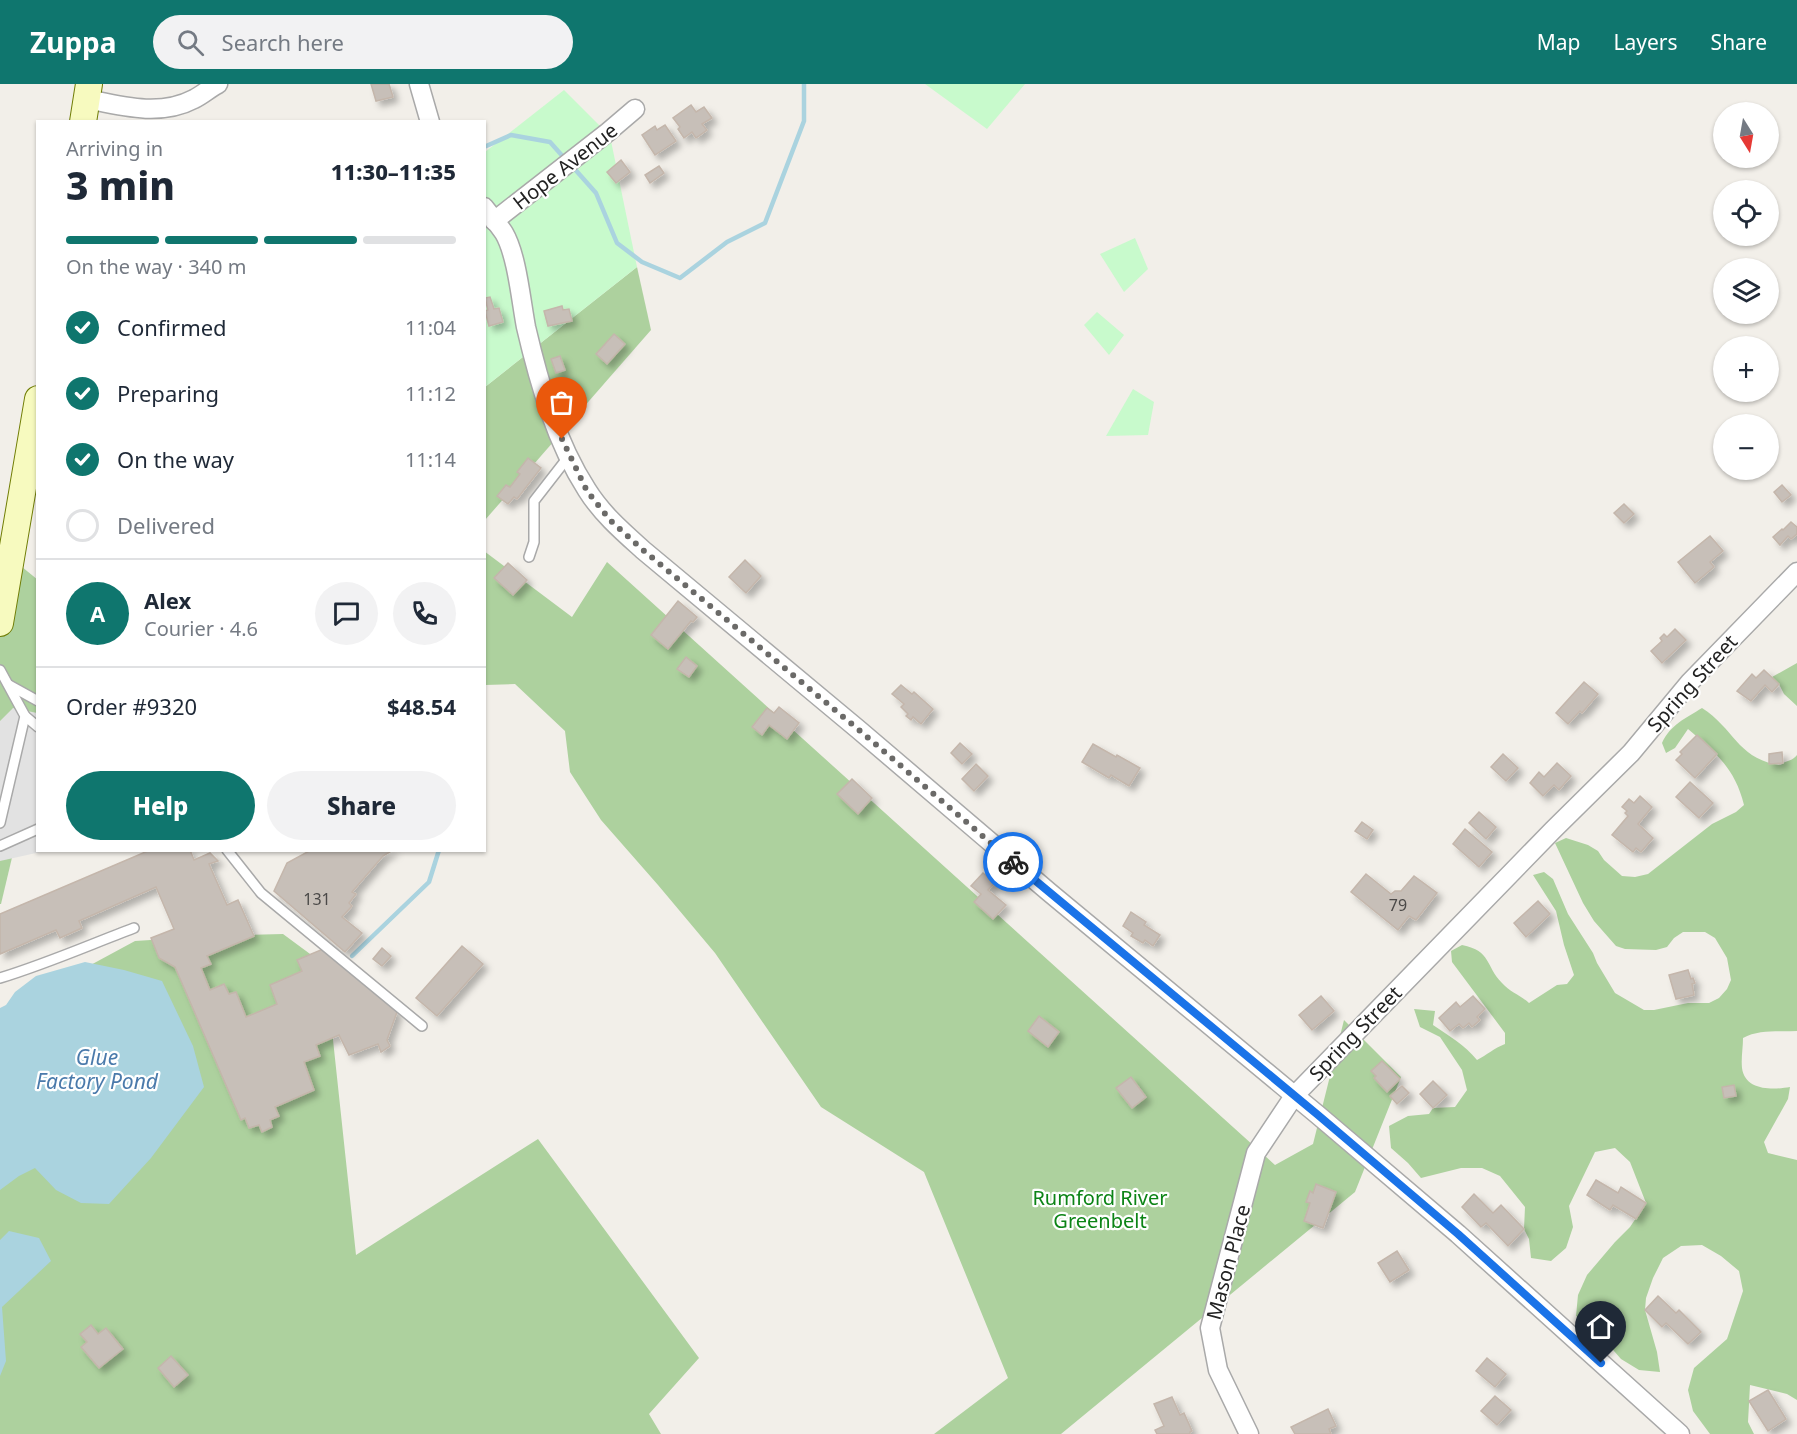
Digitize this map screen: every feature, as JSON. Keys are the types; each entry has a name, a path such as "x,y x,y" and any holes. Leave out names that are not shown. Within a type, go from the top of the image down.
{"street":[{"path":"86,102 139,109 165,107 194,99 218,84"},
{"path":"419,84 429,120"},
{"name":"Hope Avenue","path":"489,214 567,164 635,109"},
{"name":"Spring Street","path":"489,214 505,235 514,264 526,327 542,386 569,456 587,491 610,520 1294,1096 1552,830 1631,753 1690,682 1797,572"},
{"path":"0,623 36,411"},
{"path":"1294,1096 1466,1242 1680,1434"},
{"name":"Mason Place","path":"1249,1434 1218,1370 1210,1328 1256,1153 1294,1096"}],"lane":[{"path":"529,557 534,542 534,501 569,456"},
{"path":"0,670 25,716 36,725"},
{"path":"9,685 36,700"},
{"path":"0,823 25,716"},
{"path":"0,846 36,830"},
{"path":"229,852 261,893 422,1026"},
{"path":"0,978 39,966 134,928"}],"green space":[{"path":"925,84 1025,84 987,129"},
{"path":"564,90 610,136 637,267 486,386 486,151"},
{"path":"1135,238 1148,269 1124,292 1100,254"},
{"path":"637,267 651,330 486,519 486,386"},
{"path":"1097,312 1124,335 1109,355 1084,325"},
{"path":"1133,389 1154,402 1148,435 1106,436"},
{"path":"0,549 36,578 36,756 0,904"},
{"name":"Rumford River Greenbelt","path":"486,552 572,617 607,562 1275,1165 1313,1144 1344,1020 1401,1077 1355,1192 1061,1434 934,1434 1008,1378 924,1172 821,1107 715,953 601,820 570,772 565,731 515,684 486,685"},
{"path":"1797,663 1797,706 1784,694 1772,677"},
{"path":"1702,708 1755,757 1781,765 1797,755 1797,1031 1762,1032 1743,1038 1742,1068 1744,1076 1754,1085 1776,1089 1790,1087 1788,1099 1764,1142 1768,1153 1797,1160 1797,1400 1787,1394 1750,1385 1748,1422 1754,1434 1710,1434 1693,1411 1688,1390 1694,1368 1727,1339 1743,1291 1739,1271 1721,1256 1702,1245 1681,1246 1663,1258 1646,1298 1645,1310 1660,1372 1639,1370 1621,1359 1593,1327 1576,1316 1578,1295 1587,1275 1630,1227 1646,1203 1630,1162 1615,1148 1595,1152 1569,1206 1573,1227 1566,1248 1551,1261 1531,1258 1529,1239 1524,1229 1525,1207 1500,1176 1482,1168 1461,1168 1421,1178 1391,1148 1389,1126 1408,1116 1429,1114 1433,1108 1455,1107 1467,1090 1462,1070 1440,1037 1420,1027 1414,1009 1435,1011 1433,1025 1462,1045 1477,1060 1505,1044 1505,1033 1452,962 1451,951 1462,945 1479,951 1502,983 1529,1003 1557,985 1567,984 1574,975 1556,911 1533,875 1544,872 1553,879 1568,914 1615,993 1644,1010 1654,1010 1688,1003 1709,1003 1719,998 1727,989 1731,980 1727,958 1715,938 1705,932 1683,932 1667,947 1656,950 1625,949 1616,946 1594,921 1583,903 1555,843 1566,838 1588,845 1598,851 1604,860 1622,876 1635,877 1648,874 1712,824 1736,812 1744,805 1735,781 1723,762 1688,729 1675,748 1666,753 1662,743 1669,731"},
{"path":"283,934 325,965 356,1255 538,1139 699,1358 649,1414 661,1434 0,1434 0,1014 135,941"}],"shaded area":[{"path":"13,708 36,713 36,852 40,852 0,861 0,721"}],"water":[{"name":"Glue Factory Pond","path":"85,962 162,981 193,1046 204,1087 151,1158 109,1204 81,1203 56,1190 35,1168 0,1190 0,1008 6,1005 15,992 36,976"},
{"path":"9,1231 39,1238 51,1261 2,1307 6,1361 0,1376 0,1240"}],"building":[{"path":"371,84 389,84 393,97 376,101"},
{"path":"691,105 696,112 704,107 712,118 702,124 707,130 696,138 692,132 684,138 673,118"},
{"path":"665,125 676,141 655,155 642,135 655,126 657,130"},
{"path":"621,160 630,172 616,183 607,172"},
{"path":"659,166 664,173 650,183 645,175"},
{"path":"490,297 494,309 499,308 503,322 489,326 486,298"},
{"path":"562,306 563,310 569,309 572,321 548,326 544,311"},
{"path":"614,334 625,344 607,364 596,354"},
{"path":"560,356 565,370 556,373 551,359"},
{"path":"528,458 541,468 517,499 514,497 508,504 497,496 506,485 510,487 520,474 517,472"},
{"path":"1782,485 1791,495 1782,502 1774,492"},
{"path":"1624,504 1634,514 1624,523 1614,513"},
{"path":"1791,522 1797,527 1797,534 1791,539 1788,536 1780,545 1773,537"},
{"path":"1710,536 1723,551 1710,562 1714,567 1695,583 1678,562"},
{"path":"745,560 761,576 746,593 729,577"},
{"path":"508,563 527,580 513,595 494,578"},
{"path":"678,601 697,617 668,649 651,635"},
{"path":"1675,629 1686,640 1662,663 1651,651 1662,641 1660,638 1664,634 1667,637"},
{"path":"686,657 697,666 689,677 677,669"},
{"path":"1764,670 1779,684 1772,692 1765,685 1751,701 1737,691 1752,674 1756,678"},
{"path":"1584,682 1598,694 1582,713 1580,711 1568,724 1556,713"},
{"path":"901,685 912,694 914,692 933,709 921,724 913,717 911,720 906,716 908,714 901,707 904,704 892,694"},
{"path":"779,707 799,723 787,739 769,725 762,735 752,727 767,708 774,713"},
{"path":"1697,735 1717,754 1695,778 1676,760 1682,754 1680,752"},
{"path":"960,743 972,754 962,764 951,753"},
{"path":"1093,744 1140,768 1129,786 1111,775 1109,778 1082,762"},
{"path":"1782,752 1783,763 1769,764 1769,754"},
{"path":"1503,754 1518,768 1506,781 1491,767"},
{"path":"1557,763 1571,776 1559,790 1554,785 1543,796 1530,783 1539,772 1544,777"},
{"path":"976,764 988,776 974,791 962,779"},
{"path":"852,779 872,798 858,814 837,794"},
{"path":"1690,782 1713,803 1699,818 1676,797"},
{"path":"1640,796 1652,807 1638,824 1653,838 1641,852 1636,848 1633,852 1612,835 1628,816 1625,813 1627,811 1622,807 1629,799 1634,803"},
{"path":"1479,812 1496,827 1486,839 1469,823"},
{"path":"1362,822 1373,830 1367,839 1355,831"},
{"path":"1465,829 1492,852 1479,867 1453,844"},
{"path":"145,852 191,852 194,860 210,853 218,861 209,864 227,905 238,900 254,936 207,956 211,964 201,968 210,990 224,984 229,994 236,992 246,1017 277,1004 270,985 302,971 297,960 323,949 397,1012 387,1040 390,1046 381,1052 378,1044 349,1055 339,1035 316,1045 320,1056 304,1062 314,1090 275,1107 279,1116 270,1120 272,1127 262,1132 259,1125 249,1128 245,1118 241,1120 175,967 159,958 151,938 174,929 156,887 79,921 82,928 60,938 56,930 0,954 0,914"},
{"path":"307,852 390,852 383,856 352,892 356,894 349,903 352,906 342,917 362,933 345,952 274,891 287,863"},
{"path":"983,873 995,883 988,890 1006,905 993,919 974,902 981,894 971,886"},
{"path":"1366,874 1391,894 1401,891 1414,876 1437,893 1416,920 1409,916 1398,930 1351,892"},
{"path":"1538,901 1550,914 1526,937 1514,923"},
{"path":"1131,912 1146,922 1144,925 1160,935 1153,946 1145,940 1143,943 1131,936 1133,933 1123,926"},
{"path":"462,946 483,964 437,1016 416,998"},
{"path":"382,948 391,956 382,966 373,959"},
{"path":"1688,970 1695,983 1692,984 1694,995 1676,999 1669,975"},
{"path":"1321,996 1334,1011 1312,1030 1299,1015"},
{"path":"1473,996 1485,1009 1477,1017 1480,1020 1472,1027 1469,1023 1463,1028 1459,1024 1450,1031 1439,1018 1456,1002 1460,1007"},
{"path":"1039,1016 1059,1032 1048,1047 1028,1031"},
{"path":"1382,1061 1400,1079 1387,1092 1374,1078 1376,1076 1371,1071"},
{"path":"1131,1077 1146,1097 1132,1108 1116,1088"},
{"path":"1433,1081 1447,1095 1433,1108 1420,1094"},
{"path":"1734,1085 1736,1096 1724,1098 1722,1087"},
{"path":"1402,1086 1409,1093 1397,1104 1390,1096"},
{"path":"1596,1180 1618,1193 1621,1187 1646,1203 1636,1219 1613,1205 1610,1210 1587,1195"},
{"path":"1316,1184 1336,1192 1323,1228 1304,1221 1310,1203 1306,1202 1310,1191 1313,1193"},
{"path":"1474,1194 1493,1213 1501,1205 1524,1229 1508,1246 1486,1223 1481,1227 1462,1207"},
{"path":"1397,1251 1409,1270 1390,1282 1378,1263"},
{"path":"1658,1296 1676,1313 1679,1310 1701,1332 1688,1344 1666,1323 1662,1327 1645,1310"},
{"path":"91,1325 98,1334 106,1328 123,1349 99,1368 81,1347 87,1342 80,1334"},
{"path":"171,1356 188,1375 174,1387 158,1368"},
{"path":"1487,1358 1506,1374 1495,1387 1476,1371"},
{"path":"1768,1390 1786,1419 1768,1431 1749,1401"},
{"path":"1495,1396 1511,1410 1497,1425 1481,1411"},
{"path":"1172,1397 1180,1415 1184,1413 1192,1431 1190,1434 1157,1434 1155,1430 1164,1426 1154,1404"},
{"path":"1328,1409 1336,1426 1329,1429 1331,1434 1295,1434 1291,1427"}],"waterway":[{"path":"572,166 596,193 617,243 642,262 680,278 727,242 765,223 804,121 804,84"},
{"path":"486,146 511,135 550,142 566,160"},
{"path":"352,956 429,882 438,852"}],"way so far":[{"path":"562,439 587,491 610,520 1013,862"}],"route":[{"path":"1013,862 1458,1234 1601,1363"}]}
